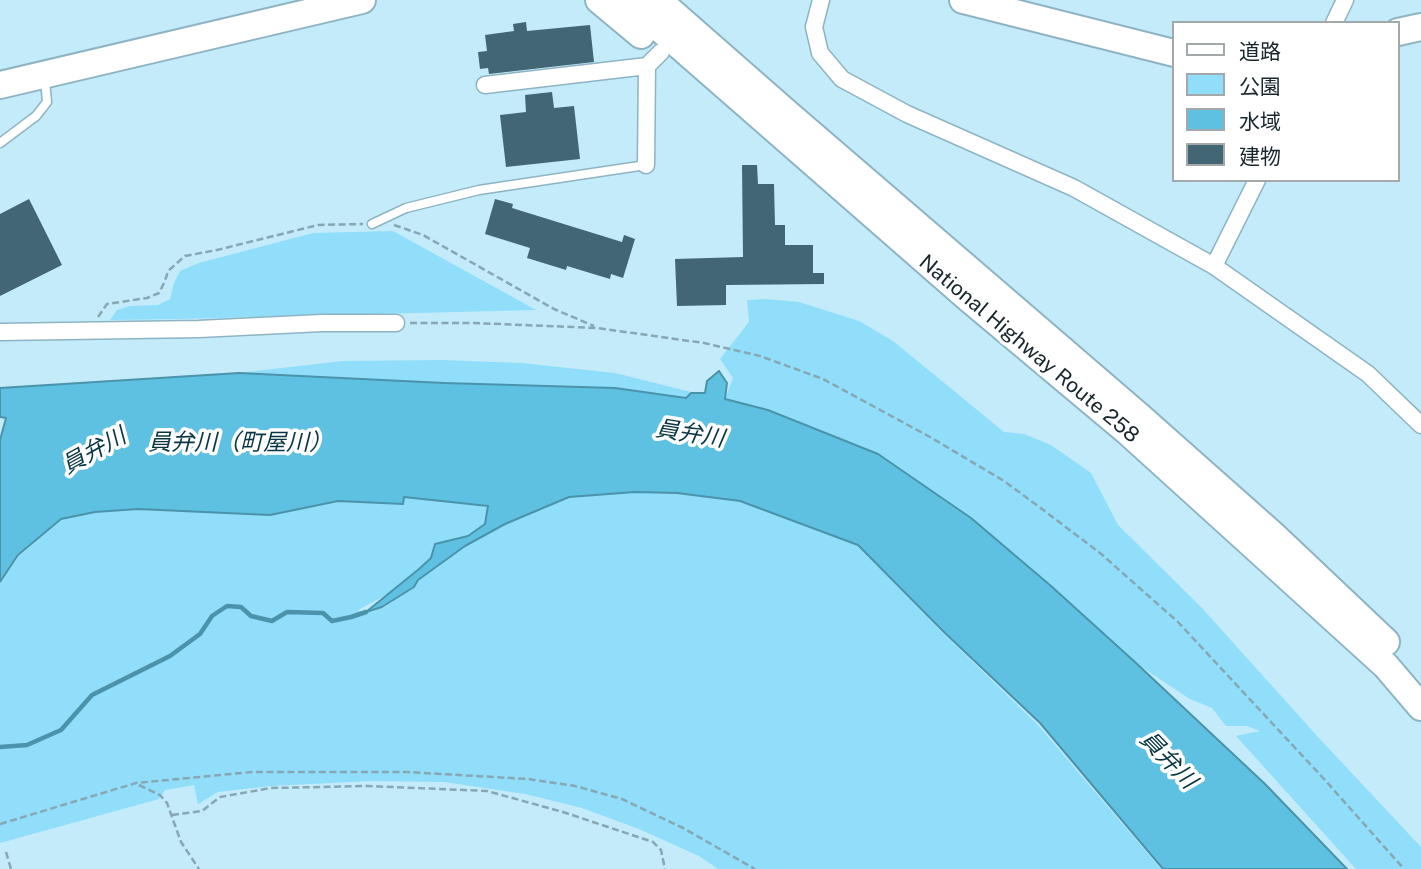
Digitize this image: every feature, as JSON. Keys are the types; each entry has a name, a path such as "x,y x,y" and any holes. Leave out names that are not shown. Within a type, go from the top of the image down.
{"main road":[{"path":"0,86 362,0"},
{"path":"599,0 654,59 911,271 968,298"},
{"name":"National Highway Route 258","path":"628,0 968,298 1128,432 1387,666 1421,707"},
{"name":"National Highway Route 258","path":"658,0 1273,535 1399,654 1421,679"},
{"path":"684,0 1003,281 1048,338"},
{"path":"963,0 1172,52"},
{"path":"1400,32 1421,27"}],"street":[{"path":"821,0 814,27 820,53 842,79 907,114 1074,188 1214,265 1368,374 1421,425"},
{"path":"1335,21 1345,0"},
{"path":"485,85 654,59 646,165"},
{"path":"1214,265 1255,182"},
{"path":"0,332 396,323"}],"lane":[{"path":"0,142 36,116 47,102 44,76"},
{"path":"372,224 405,208 478,190 646,165"}],"path":[{"path":"96,331 98,316 107,304 146,298 159,293 168,271 185,256 318,225 372,224 395,225 424,235 554,309 597,328"},
{"path":"396,323 597,328 704,343 760,356 823,379 1004,481 1100,553 1178,622 1404,869"},
{"path":"0,824 136,783 252,772 408,772 540,780 622,799 683,828 755,869"},
{"path":"136,783 160,795 167,803 181,842 199,869"},
{"path":"172,815 202,811 220,797 271,788 368,786 487,791 563,811 653,842 662,850 665,869"},
{"path":"6,852 11,869"}],"green space":[{"path":"393,231 536,310 110,320 117,310 130,306 158,305 170,299 180,271 199,263 313,233"},
{"path":"747,300 799,302 859,321 893,341 1004,432 1024,434 1051,445 1091,473 1118,525 1201,607 1421,847 1421,869 1356,869 1236,736 1260,731 1247,726 1226,726 1212,708 1190,699 1137,664 1052,586 971,518 877,454 769,409 725,399 733,378 720,359 749,322"},
{"path":"443,360 521,363 615,373 691,392 685,398 613,388 444,384 238,373 343,361"},
{"path":"636,492 676,493 740,502 858,545 945,635 1038,725 1161,869 718,869 699,856 639,829 582,808 525,794 444,782 371,781 271,786 218,792 198,804 194,785 165,790 159,799 0,843 0,584 19,556 62,519 96,512 138,509 270,515 338,501 403,505 405,497 488,507 485,524 468,535 434,544 431,559 388,594 358,610 365,613 383,608 415,587 419,580 465,546 505,524 568,497"}],"water":[{"path":"719,371 727,383 725,399 768,410 878,454 971,518 1136,663 1265,784 1347,869 1163,869 1040,723 858,545 740,501 677,493 635,492 569,497 505,524 465,546 418,580 414,587 382,607 366,612 431,558 435,544 468,536 485,524 488,506 404,497 403,504 338,501 270,515 138,509 95,512 61,519 18,555 0,582 0,440 6,418 0,417 0,388 239,373 615,388 686,398 691,393 705,393 707,381"}],"building":[{"path":"526,22 527,31 590,25 594,62 489,74 488,68 480,69 478,52 487,51 485,35 514,31 513,24"},
{"path":"552,92 554,108 574,106 580,159 506,167 500,115 526,112 525,95"},
{"path":"742,165 757,165 758,184 774,184 775,225 785,225 785,245 813,245 813,273 824,273 824,284 726,285 726,305 677,306 675,259 743,257"},
{"path":"29,199 62,265 0,296 0,214"},
{"path":"495,199 513,204 512,208 622,242 624,235 635,239 623,278 611,274 610,279 567,266 566,270 527,258 530,248 485,234"}],"waterway":[{"path":"0,747 27,745 61,730 92,695 170,656 200,634 212,616 227,606 241,607 251,616 272,621 287,612 323,613 332,621 366,612"}],"water label":[{"name":"員弁川","path":"690,434"},
{"name":"員弁川（町屋川）","path":"240,443"},
{"name":"員弁川","path":"94,451"},
{"name":"員弁川","path":"1168,760"}]}
